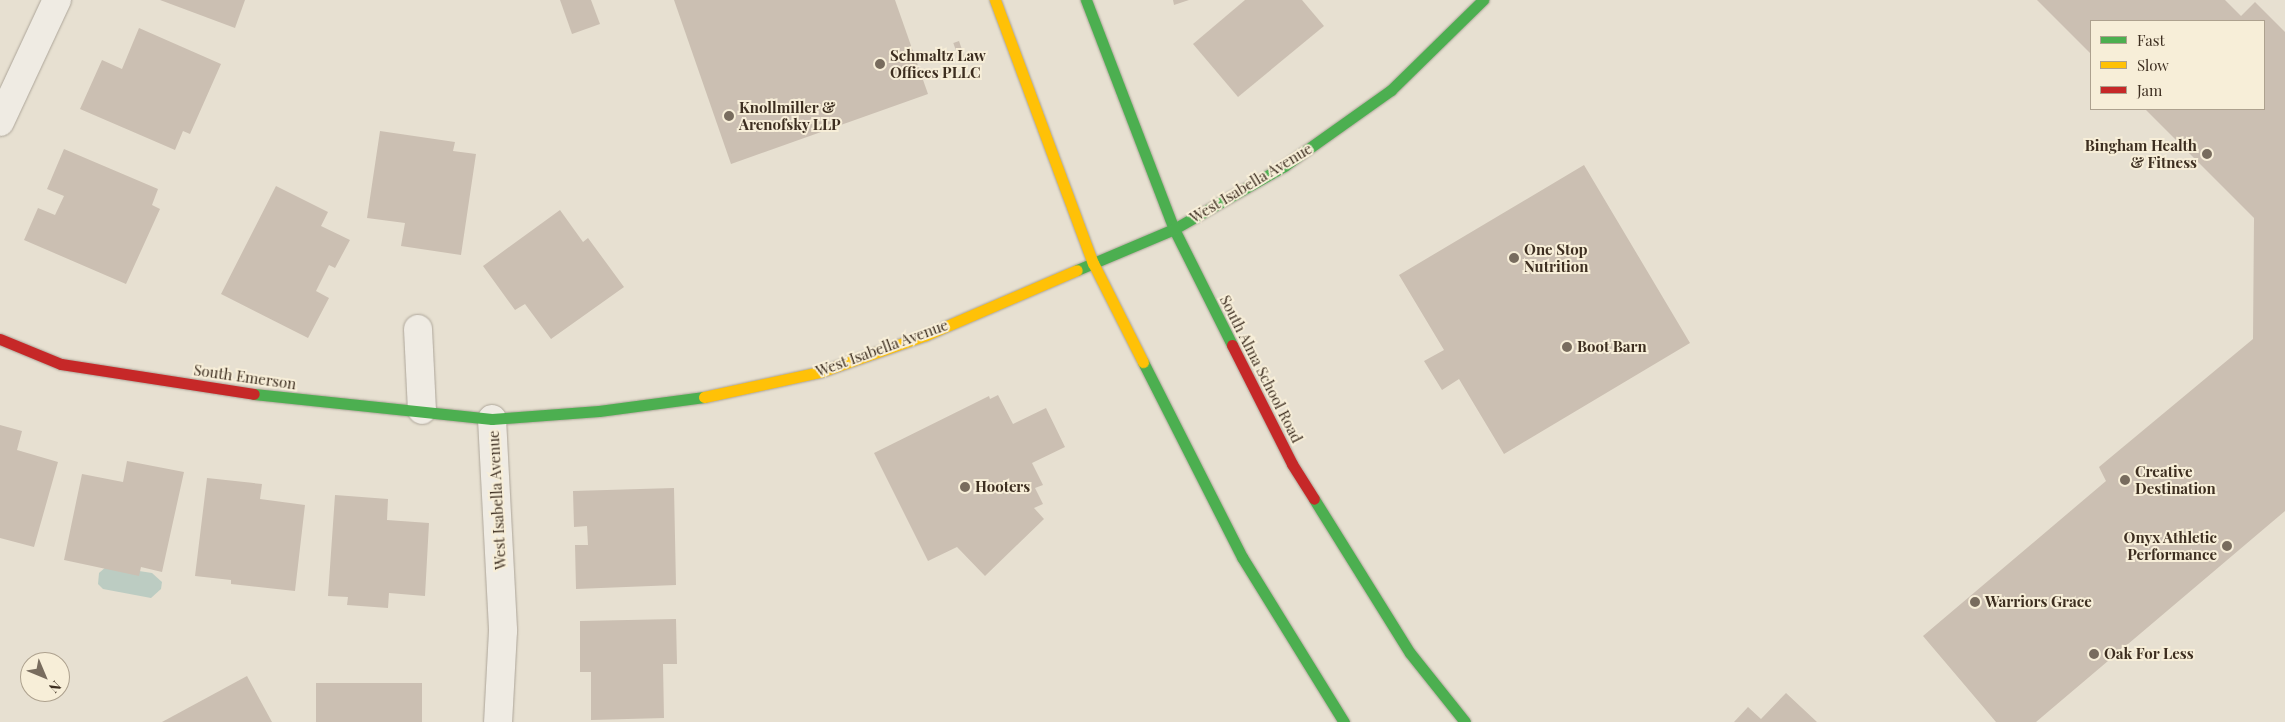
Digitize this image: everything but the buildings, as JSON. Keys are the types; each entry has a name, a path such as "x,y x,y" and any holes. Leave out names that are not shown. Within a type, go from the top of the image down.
{"main road":[{"path":"995,0 1093,263 1242,557 1344,722"},
{"name":"South Alma School Road","path":"1086,0 1174,229 1292,464 1410,652 1464,722"},
{"name":"West Isabella Avenue","path":"492,419 598,411 722,395 820,372 926,335 1174,229 1226,201 1284,166 1391,90 1483,0"},
{"name":"South Emerson","path":"0,339 61,364 283,399 422,410 492,419"}],"street":[{"path":"0,122 57,0"},
{"path":"418,329 422,410"},
{"name":"West Isabella Avenue","path":"492,419 503,631 498,722"}],"shaded area":[{"path":"107,566 152,573 162,582 161,589 151,598 103,589 98,584 99,573"}],"traffic: fast":[{"path":"1086,0 1174,229 1232,345"},
{"path":"1077,270 1174,229 1284,166 1391,90 1483,0"},
{"path":"1143,362 1242,557 1344,722"},
{"path":"254,394 492,419 599,411 704,397"},
{"path":"1314,499 1410,653 1465,722"}],"traffic: slow":[{"path":"995,0 1093,263 1143,362"},
{"path":"704,397 820,372 926,335 1077,270"}],"traffic: jam":[{"path":"0,339 61,364 254,394"},
{"path":"1232,345 1292,464 1314,499"}],"place":[{"name":"Schmaltz Law Offices PLLC","path":"880,64"},
{"name":"Knollmiller & Arenofsky LLP","path":"729,116"},
{"name":"Bingham Health & Fitness","path":"2207,154"},
{"name":"One Stop Nutrition","path":"1514,258"},
{"name":"Boot Barn","path":"1567,347"},
{"name":"Creative Destination","path":"2125,480"},
{"name":"Hooters","path":"965,487"},
{"name":"Onyx Athletic Performance","path":"2227,546"},
{"name":"Warriors Grace","path":"1975,602"},
{"name":"Oak For Less","path":"2094,654"}]}
